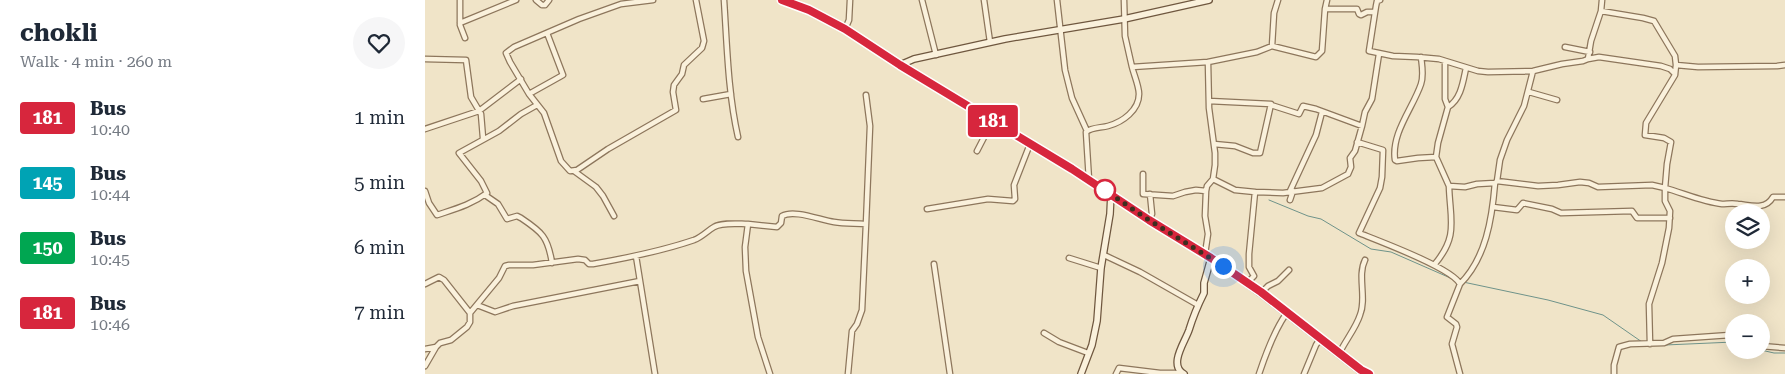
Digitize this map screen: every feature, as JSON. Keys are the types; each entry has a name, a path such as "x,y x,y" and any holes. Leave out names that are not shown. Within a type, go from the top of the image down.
{"main road":[{"path":"782,0 817,14 845,29 900,65 1111,193 1149,220 1208,256 1261,292 1286,314 1369,374"},
{"path":"900,65 909,60 990,42 1124,19 1209,0"},
{"path":"1081,374 1092,345 1097,321 1101,268 1110,214 1111,193"},
{"path":"1182,373 1177,364 1178,355 1204,293 1208,256"}],"street":[{"path":"459,0 460,23 465,38"},
{"path":"460,23 516,0"},
{"path":"535,0 542,5 545,5 549,0"},
{"path":"614,216 596,187 571,172 561,161 544,113 529,94 510,62 507,52 514,47 579,19 621,4 653,0"},
{"path":"571,172 676,110 673,92 674,85 682,74 684,64 702,48 703,42 696,0"},
{"path":"724,0 731,94 738,137"},
{"path":"845,29 849,20 850,0"},
{"path":"923,0 935,55"},
{"path":"984,0 990,42"},
{"path":"1057,0 1065,70 1070,89 1087,131 1085,134 1089,180"},
{"path":"1087,131 1111,126 1134,111 1139,93 1125,36 1124,0"},
{"path":"1272,46 1274,13 1278,0"},
{"path":"1132,67 1208,62 1257,52 1272,46 1315,57 1321,51 1327,0"},
{"path":"1380,0 1377,1 1369,52 1445,61 1466,68 1488,72 1533,72 1599,57 1661,66 1671,69 1675,75"},
{"path":"1588,59 1591,41 1601,11 1602,0"},
{"path":"1325,9 1357,9 1361,15 1367,12 1375,12"},
{"path":"1601,11 1654,21 1675,56 1677,64 1675,75 1646,122 1645,135 1665,138 1671,142 1665,188 1665,202 1670,211 1670,218 1662,263 1649,304 1649,344"},
{"path":"529,94 563,75 547,33"},
{"path":"1565,46 1590,52"},
{"path":"1213,179 1235,190 1283,193 1322,188 1348,174 1351,167 1350,158 1357,142 1365,112 1372,99 1379,54"},
{"path":"1421,57 1423,70 1421,84 1400,127 1394,152 1395,160 1436,157"},
{"path":"425,59 465,60 471,97 479,111 483,138"},
{"path":"1434,265 1443,254 1451,235 1452,215 1449,186 1436,157 1447,107 1445,99 1445,61"},
{"path":"1208,62 1209,101 1215,165 1213,179 1207,186 1206,191 1205,216 1208,234 1208,256"},
{"path":"1677,64 1718,67 1785,65"},
{"path":"1447,107 1455,101 1463,86 1466,68"},
{"path":"1459,374 1452,344 1457,327 1447,317 1460,284 1471,273 1477,262 1487,233 1493,207 1500,160 1507,140 1524,106 1533,72"},
{"path":"425,129 479,111 521,80"},
{"path":"1529,92 1557,100"},
{"path":"703,100 731,94"},
{"path":"848,374 852,331 857,324 862,310 870,126 866,95"},
{"path":"1209,101 1271,105 1295,114 1299,114 1303,106 1362,126"},
{"path":"437,215 467,206 487,193 487,190 459,153 483,138 499,131 521,114 537,105"},
{"path":"1213,144 1235,146 1253,153 1260,153 1271,105"},
{"path":"1290,200 1322,112"},
{"path":"977,151 993,120"},
{"path":"1357,142 1394,152"},
{"path":"1018,206 1015,199 1014,185 1030,144"},
{"path":"1383,150 1380,188 1359,233 1434,265 1457,278 1460,284"},
{"path":"1143,174 1143,194 1173,196 1190,191 1206,191"},
{"path":"1449,186 1465,187 1496,182 1515,182 1531,185 1558,186 1580,182 1598,187 1651,186 1665,188 1721,204 1751,206 1770,203 1773,197 1785,197"},
{"path":"425,191 429,203 437,215 437,222"},
{"path":"1247,283 1254,276 1249,267 1249,254 1255,192"},
{"path":"1149,220 1151,214 1150,194"},
{"path":"485,195 497,204 507,220 517,216 545,237 550,249 552,263"},
{"path":"927,209 988,199 1004,202 1015,199"},
{"path":"1493,207 1517,210 1523,203 1552,209 1561,213 1632,211 1637,218 1670,218"},
{"path":"470,313 499,278 505,266 509,264 552,263 578,259 593,264 636,256 696,239 720,225 748,224 777,227 780,225 782,216 787,214 810,216 836,222 867,224"},
{"path":"748,224 745,247 746,271 758,337 770,374"},
{"path":"1104,255 1140,272 1198,305"},
{"path":"636,256 655,374"},
{"path":"1069,258 1101,268"},
{"path":"1339,354 1361,314 1362,271 1365,260"},
{"path":"934,264 950,374"},
{"path":"1261,292 1278,281 1289,270"},
{"path":"425,284 439,277 445,280 470,313 470,322 467,326 451,340 440,343 425,366"},
{"path":"477,305 495,312 513,306 640,281"},
{"path":"1259,374 1270,345 1286,314"},
{"path":"1044,333 1059,342 1088,353"},
{"path":"1614,374 1614,365 1619,347 1630,344 1664,343 1673,339 1725,335"},
{"path":"1304,374 1320,339"},
{"path":"425,349 436,347"},
{"path":"1770,347 1785,348"},
{"path":"1116,374 1119,368 1160,373 1182,373"}],"waterway":[{"path":"1269,200 1308,216 1321,219 1371,249 1391,252 1455,280"},
{"path":"1463,282 1548,300 1603,315 1642,342"},
{"path":"1665,345 1725,342"},
{"path":"1770,352 1785,353"}],"bus line":[{"name":"181","path":"782,0 825,17 900,65 1111,193 1149,220 1211,258 1261,292 1286,314 1369,374"}],"route":[{"path":"1105,190 1100,187 1223,266"}]}
